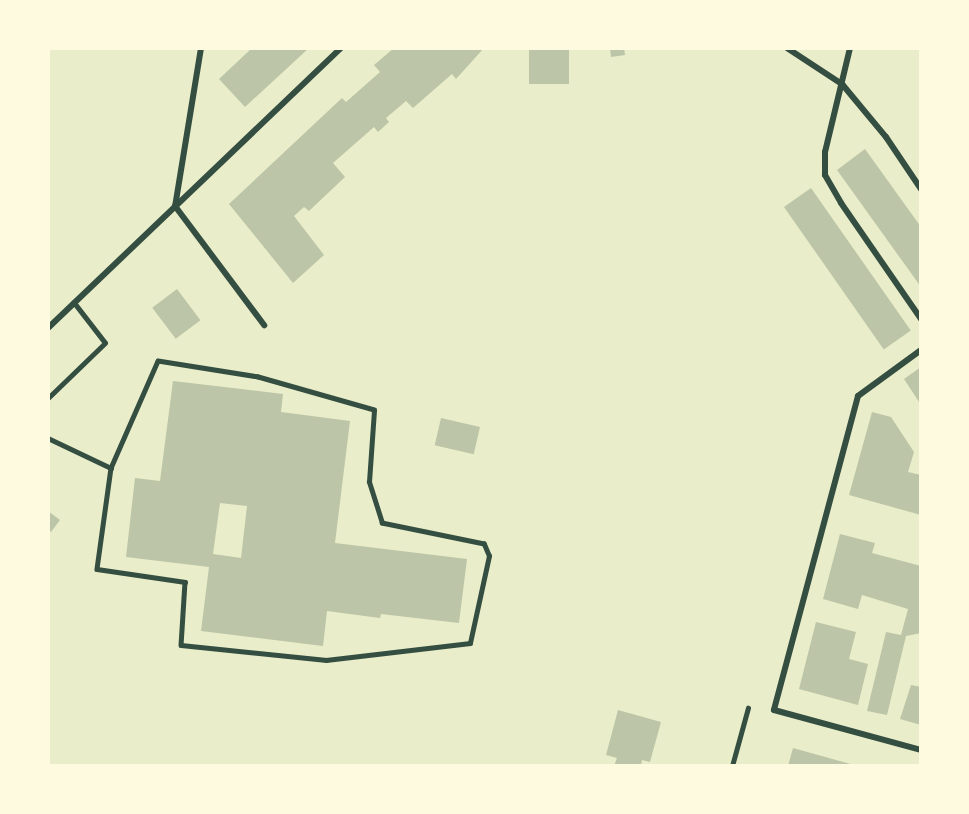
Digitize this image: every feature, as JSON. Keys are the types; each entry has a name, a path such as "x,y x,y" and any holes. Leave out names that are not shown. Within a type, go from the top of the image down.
{"street":[{"path":"201,48 175,206 264,325"},
{"path":"48,328 341,48"},
{"path":"787,48 842,84 886,137 921,189"},
{"path":"850,48 825,152 825,175 921,319"},
{"path":"921,350 858,396 774,710 921,750"}],"lane":[{"path":"48,398 105,343 74,303"},
{"path":"158,361 258,377 374,410 369,482 382,524 484,544 489,556 470,643 326,660 181,645 185,582 97,569 111,468 158,361"},
{"path":"48,438 111,468"},
{"path":"732,766 748,708"}],"building":[{"path":"252,48 309,48 245,107 219,79"},
{"path":"394,48 484,48 456,79 452,74 413,108 406,101 386,118 389,122 378,132 374,127 333,163 345,177 309,211 304,207 294,216 324,255 293,283 229,204 342,98 346,102 380,72 374,65"},
{"path":"529,48 569,48 569,84 529,84"},
{"path":"610,48 624,48 625,55 611,57"},
{"path":"865,149 921,227 921,287 837,170"},
{"path":"811,188 911,331 884,349 784,207"},
{"path":"177,289 200,320 176,339 152,308"},
{"path":"921,367 921,405 904,379"},
{"path":"173,381 283,394 281,412 350,421 335,543 467,559 459,623 381,614 380,618 327,611 323,646 201,631 209,567 126,557 135,478 160,481","holes":["220,503 247,506 241,558 213,554"]},
{"path":"872,412 891,417 914,452 908,472 921,475 921,515 849,495"},
{"path":"441,418 480,427 474,454 435,445"},
{"path":"48,511 60,520 51,532 48,529"},
{"path":"840,534 875,543 872,553 921,566 921,633 906,636 887,715 867,711 886,632 901,635 908,609 862,595 858,609 823,599"},
{"path":"816,622 856,632 849,659 868,664 858,705 799,689"},
{"path":"911,685 921,687 921,725 900,719"},
{"path":"618,710 661,722 650,762 642,760 641,766 614,766 617,758 606,755"},
{"path":"793,748 854,765 854,766 788,766"}]}
